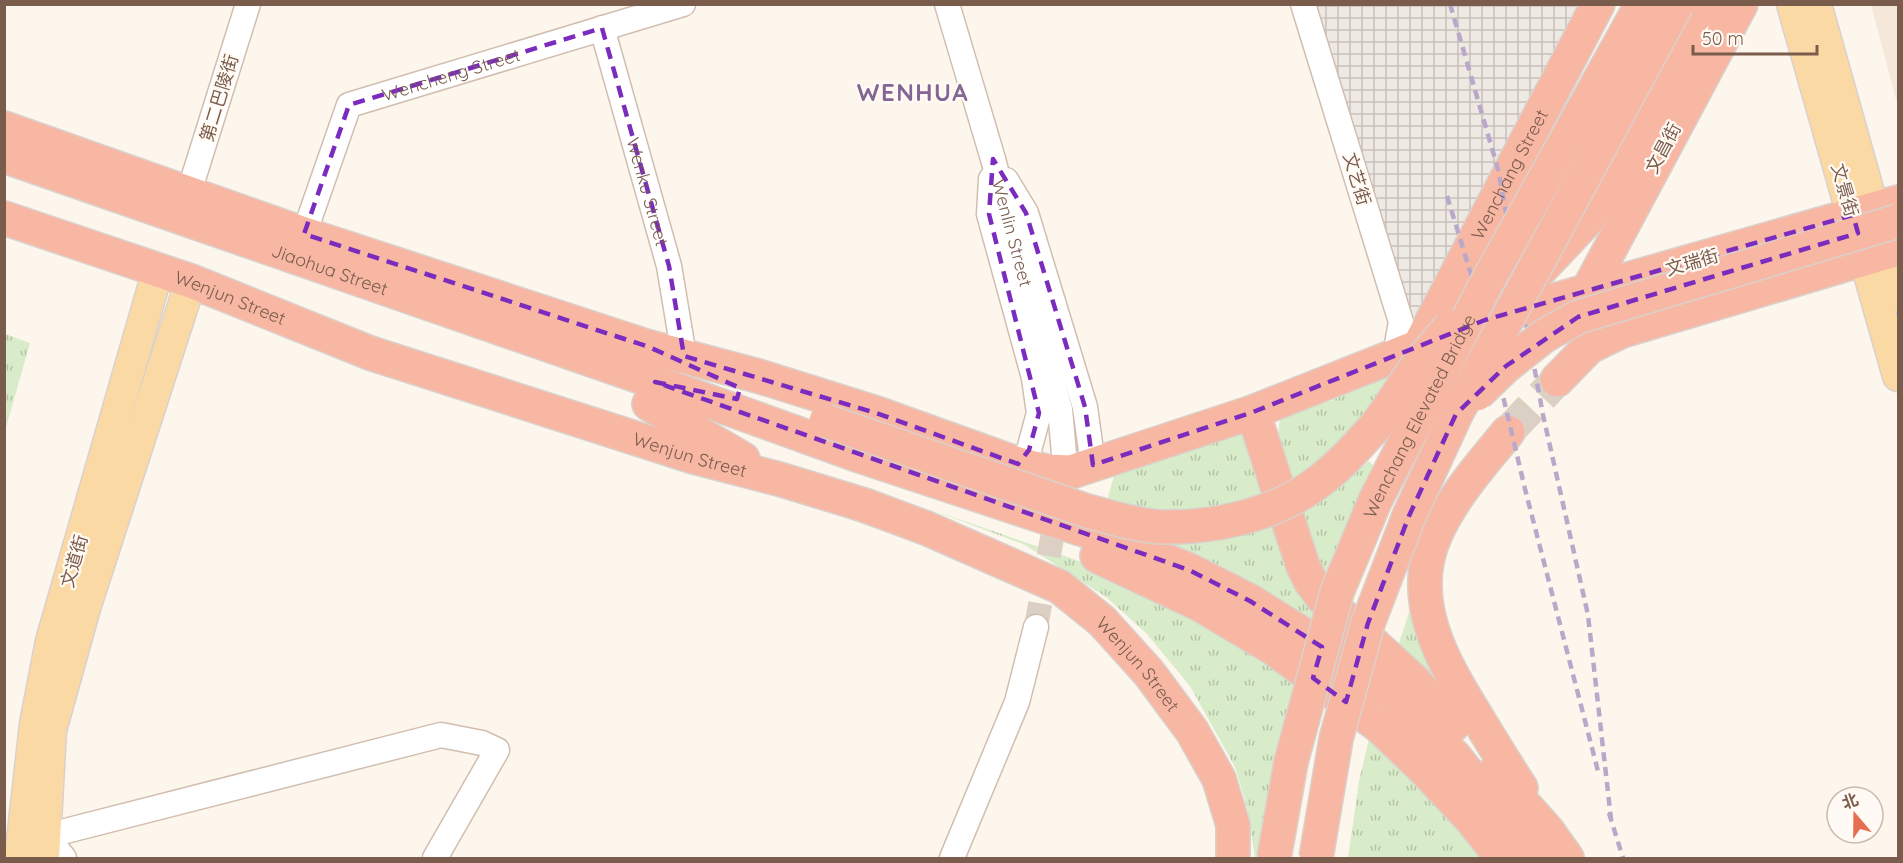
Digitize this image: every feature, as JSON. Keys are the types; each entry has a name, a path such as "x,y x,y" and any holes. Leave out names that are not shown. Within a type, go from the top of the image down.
{"highway":[{"name":"Wenchang Street","path":"1407,350 1598,4"},
{"path":"1612,58 1627,4"},
{"name":"Wenchang Elevated Bridge","path":"1274,858 1291,762 1337,592 1375,501 1486,284 1642,4"},
{"name":"Wenchang Elevated Bridge","path":"1316,858 1336,739 1368,623 1409,516 1456,414 1677,4"},
{"path":"1525,286 1587,220 1626,160 1711,4"},
{"name":"文昌街","path":"1587,292 1741,4"},
{"path":"4,128 304,234 650,347 758,376 876,413 1018,464 1046,471 1071,472 1079,465 1253,412 1407,350"},
{"name":"Jiaohua Street","path":"4,156 652,393"},
{"name":"Jiaohua Street","path":"4,180 652,393"},
{"path":"1456,414 1506,366 1544,336 1578,317 1881,212"},
{"name":"文瑞街","path":"1407,350 1485,320 1881,212"},
{"name":"Wenjun Street","path":"4,218 191,281 370,353 694,457 864,504 1007,562 1060,587 1102,621 1149,673 1192,731 1219,779 1233,825 1233,858"},
{"path":"1557,380 1589,347 1622,331 1883,253"},
{"path":"650,347 786,409 1087,511 1161,527 1197,525 1238,519 1273,507 1309,488 1340,464 1374,427 1419,364 1486,284"},
{"path":"652,393 786,409"},
{"path":"652,393 779,479"},
{"path":"652,393 860,456 1117,541 1189,570 1250,601 1344,660 1397,698 1542,844 1567,858"},
{"path":"652,393 1109,560 1201,605 1273,648 1379,726 1472,820 1502,858"},
{"path":"1253,412 1303,566 1311,582 1323,598 1413,680 1542,844"},
{"path":"1508,432 1450,505 1434,538 1425,573 1426,609 1436,643 1453,678 1542,844"}],"main road":[{"name":"文景街","path":"1792,4 1881,212 1883,253 1899,375"},
{"path":"1816,4 1881,212"},
{"path":"1883,253 1899,296"},
{"name":"文道街","path":"20,858 35,724 51,641 158,270"},
{"name":"文道街","path":"51,851 51,730 85,608 191,281"}],"street":[{"name":"第二巴陵街","path":"189,192 248,4"},
{"name":"Wencheng Street","path":"304,234 349,105 682,4"},
{"name":"Wenlin Street","path":"947,4 993,159"},
{"name":"文艺街","path":"1303,4 1401,321 1407,350"},
{"name":"Wenku Street","path":"602,28 669,266 684,356"},
{"path":"993,159 989,214 1034,378 1039,413 1029,450 1018,464"},
{"path":"993,159 1026,213 1085,407 1079,465"},
{"path":"952,858 1017,702 1036,627"},
{"path":"51,851 441,735 482,744 497,750 435,858"}],"highlighted area":[{"path":"602,28 669,266 684,356 876,413 1018,464 1029,450 1039,413 989,214 993,159 1026,213 1085,407 1093,465 1253,412 1485,320 1853,215 1858,233 1578,317 1506,366 1456,414 1409,516 1368,623 1346,702 1313,678 1322,647 1250,601 1189,570 655,382 737,399 740,388 649,347 304,234 349,105"}],"shaded area":[{"path":"1303,5 1601,5 1428,342 1401,322"},
{"path":"1871,5 1898,5 1898,107"}],"green space":[{"path":"4,334 30,343 5,431"},
{"path":"1410,360 1384,409 1289,486 1278,436 1280,418 1333,400"},
{"path":"1246,425 1265,498 1216,511 1160,511 1113,502 1108,497 1114,476 1123,463"},
{"path":"1369,461 1374,466 1326,582 1295,512 1337,487"},
{"path":"927,508 1096,567 1169,597 1297,676 1277,763 1262,858 1255,858 1247,807 1235,767 1190,686 1146,633 1106,597 1025,545"},
{"path":"1273,521 1319,610 1313,628 1156,538"},
{"path":"1418,585 1470,723 1396,652"},
{"path":"1371,731 1491,858 1348,858 1359,781"}],"tunnel":[{"path":"1508,432 1557,380"},
{"path":"1036,627 1058,505"}],"railway":[{"path":"1450,4 1498,169 1543,415 1588,615 1611,819"},
{"path":"1447,196 1485,320 1525,489 1599,775"},
{"path":"1609,813 1623,858"}],"district":[{"name":"WENHUA","path":"913,92"}]}
